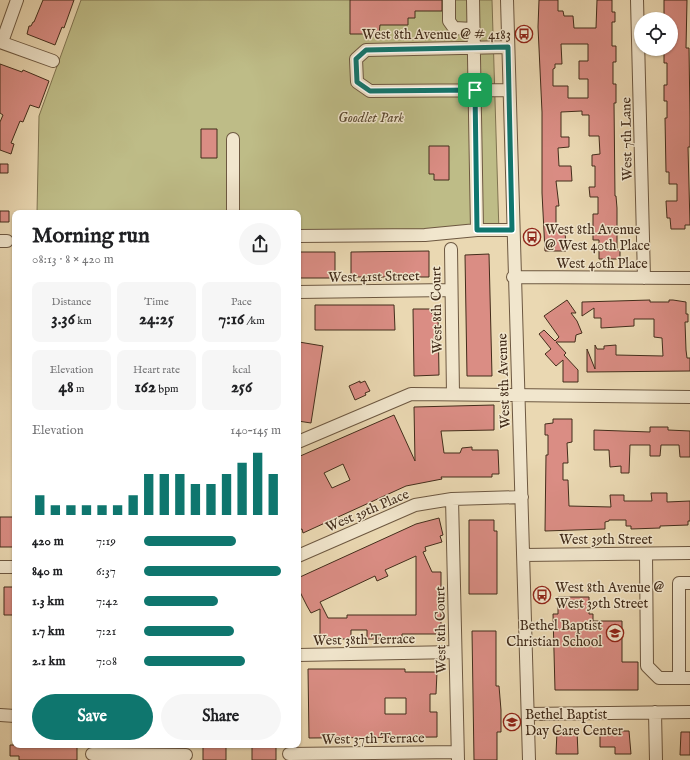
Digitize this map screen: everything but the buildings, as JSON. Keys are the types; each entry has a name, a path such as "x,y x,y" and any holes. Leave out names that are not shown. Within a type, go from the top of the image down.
{"street":[{"path":"17,0 1,42 53,61"},
{"path":"449,0 449,21 454,28 473,29"},
{"path":"473,0 477,230"},
{"name":"West 8th Avenue","path":"507,0 513,277 520,395 529,760"},
{"name":"West 7th Lane","path":"637,0 644,278"},
{"path":"508,47 366,50 356,59 356,75 357,82 370,91 509,90"},
{"path":"233,139 233,210"},
{"path":"301,236 425,235 477,230 512,230"},
{"name":"West 8th Court","path":"450,249 453,394"},
{"name":"West 40th Place","path":"513,277 690,278"},
{"name":"West 41st Street","path":"301,292 450,290"},
{"path":"301,441 412,394 690,397"},
{"name":"West 39th Place","path":"301,555 415,505 452,499 522,497"},
{"name":"West 8th Court","path":"452,499 458,756"},
{"name":"West 39th Street","path":"523,555 690,553"},
{"path":"646,554 647,666 659,678 684,678 679,584 690,583"},
{"path":"0,567 12,567"},
{"name":"West 38th Terrace","path":"301,655 455,652"},
{"path":"655,712 656,760"},
{"path":"528,714 690,712"},
{"path":"0,715 12,716"},
{"path":"92,753 186,753"},
{"name":"West 37th Terrace","path":"289,753 458,756"}],"green space":[{"name":"Goodlet Park","path":"81,0 492,0 499,233 301,235 301,210 37,210 39,116"}],"place":[{"name":"West 8th Avenue @ # 4183","path":"524,34"},
{"name":"West 8th Avenue @ West 40th Place","path":"532,237"},
{"name":"West 8th Avenue @ West 39th Street","path":"542,595"},
{"name":"Bethel Baptist Christian School","path":"615,633"},
{"name":"Bethel Baptist Day Care Center","path":"512,722"}],"route":[{"path":"508,47 512,230 477,230 475,90 370,91 357,82 356,59 366,50 508,47"}]}
